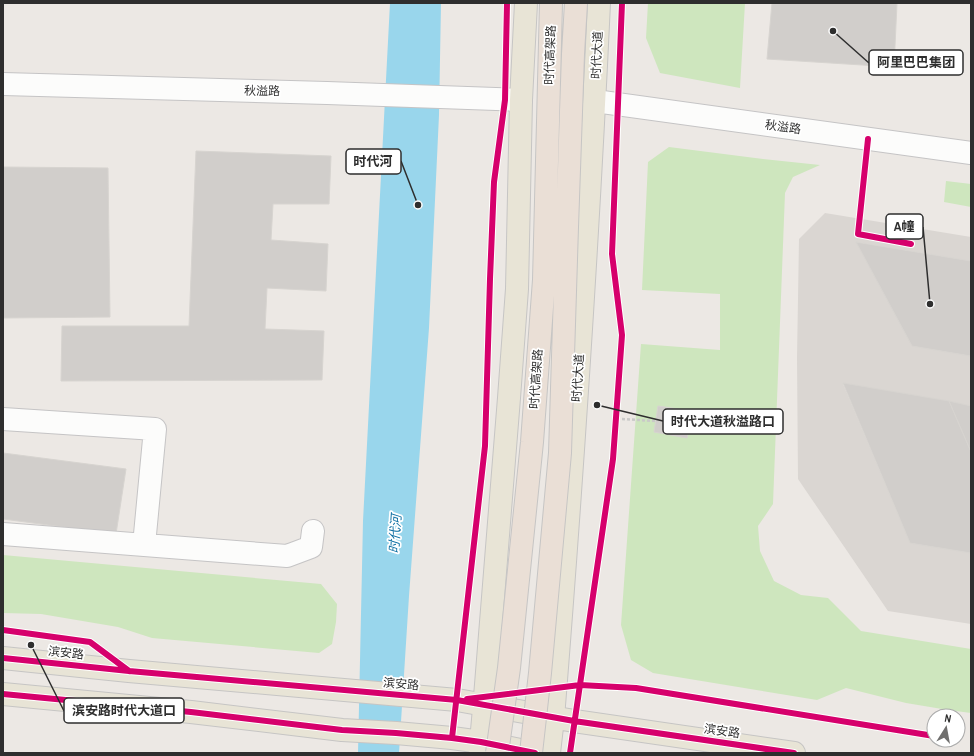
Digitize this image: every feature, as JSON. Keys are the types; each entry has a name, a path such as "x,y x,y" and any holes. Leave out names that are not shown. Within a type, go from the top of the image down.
{"highway":[{"name":"时代高架路","path":"486,749 509,668 532,442 543,287 551,3"},
{"name":"时代高架路","path":"531,753 541,665 560,454 576,3"}],"main road":[{"path":"486,749 484,705 517,289 521,100 526,3"},
{"name":"时代大道","path":"549,753 553,718 577,396 595,101 599,3"},
{"name":"滨安路","path":"3,658 129,671 457,700 553,718 794,753"},
{"path":"3,694 191,712 342,730 396,733 486,749 535,753"}],"street":[{"name":"秋溢路","path":"3,84 521,100"},
{"name":"秋溢路","path":"595,101 971,153"},
{"path":"3,419 155,429 144,545"},
{"path":"3,534 288,556 311,546 313,531"}],"path":[{"path":"616,412 619,420 655,421"}],"green space":[{"path":"648,3 745,3 740,88 660,73 646,38"},
{"path":"669,147 820,165 793,177 785,193 773,504 758,526 760,551 774,581 801,595 828,598 861,631 971,649 971,713 966,712 966,708 936,708 906,703 846,688 817,700 653,673 631,660 621,625 641,344 720,350 720,294 642,290 648,162"},
{"path":"946,181 971,184 971,207 944,202"},
{"path":"3,555 321,584 337,604 336,622 332,644 319,653 152,638 118,627 41,614 3,613"}],"shaded area":[{"path":"825,213 971,237 971,261 857,242 912,346 971,356 971,406 843,384 910,543 971,553 971,624 888,611 798,479 797,358 799,239"}],"water":[{"path":"390,3 441,3 439,115 429,328 399,753 358,753 363,521"}],"building":[{"path":"772,3 897,3 894,67 767,59"},
{"path":"196,151 331,156 329,204 273,204 271,240 328,244 326,291 267,288 265,329 324,331 322,380 61,381 62,326 189,326"},
{"path":"3,167 108,168 110,317 3,318"},
{"path":"856,242 971,261 971,356 912,346"},
{"path":"843,383 949,401 971,452 971,553 910,543"},
{"path":"949,401 971,406 971,452"},
{"path":"658,406 692,411 687,438 654,432"},
{"path":"3,453 126,469 116,534 3,519"}],"cycle path":[{"path":"452,738 485,446 494,182 505,100 507,3"},
{"path":"570,753 613,459 622,335 612,254 622,3"},
{"path":"868,139 858,234 911,244"},
{"path":"3,630 90,642 129,671"},
{"path":"3,658 129,671 457,700 574,721 794,753"},
{"path":"467,699 580,685 636,688 926,735"},
{"path":"3,694 191,712 342,730 452,738 481,742 535,753"}],"place":[{"name":"阿里巴巴集团","path":"833,31"},
{"name":"时代河","path":"418,205"},
{"name":"A幢","path":"930,304"},
{"name":"时代大道秋溢路口","path":"597,405"},
{"name":"滨安路时代大道口","path":"31,645"}]}
